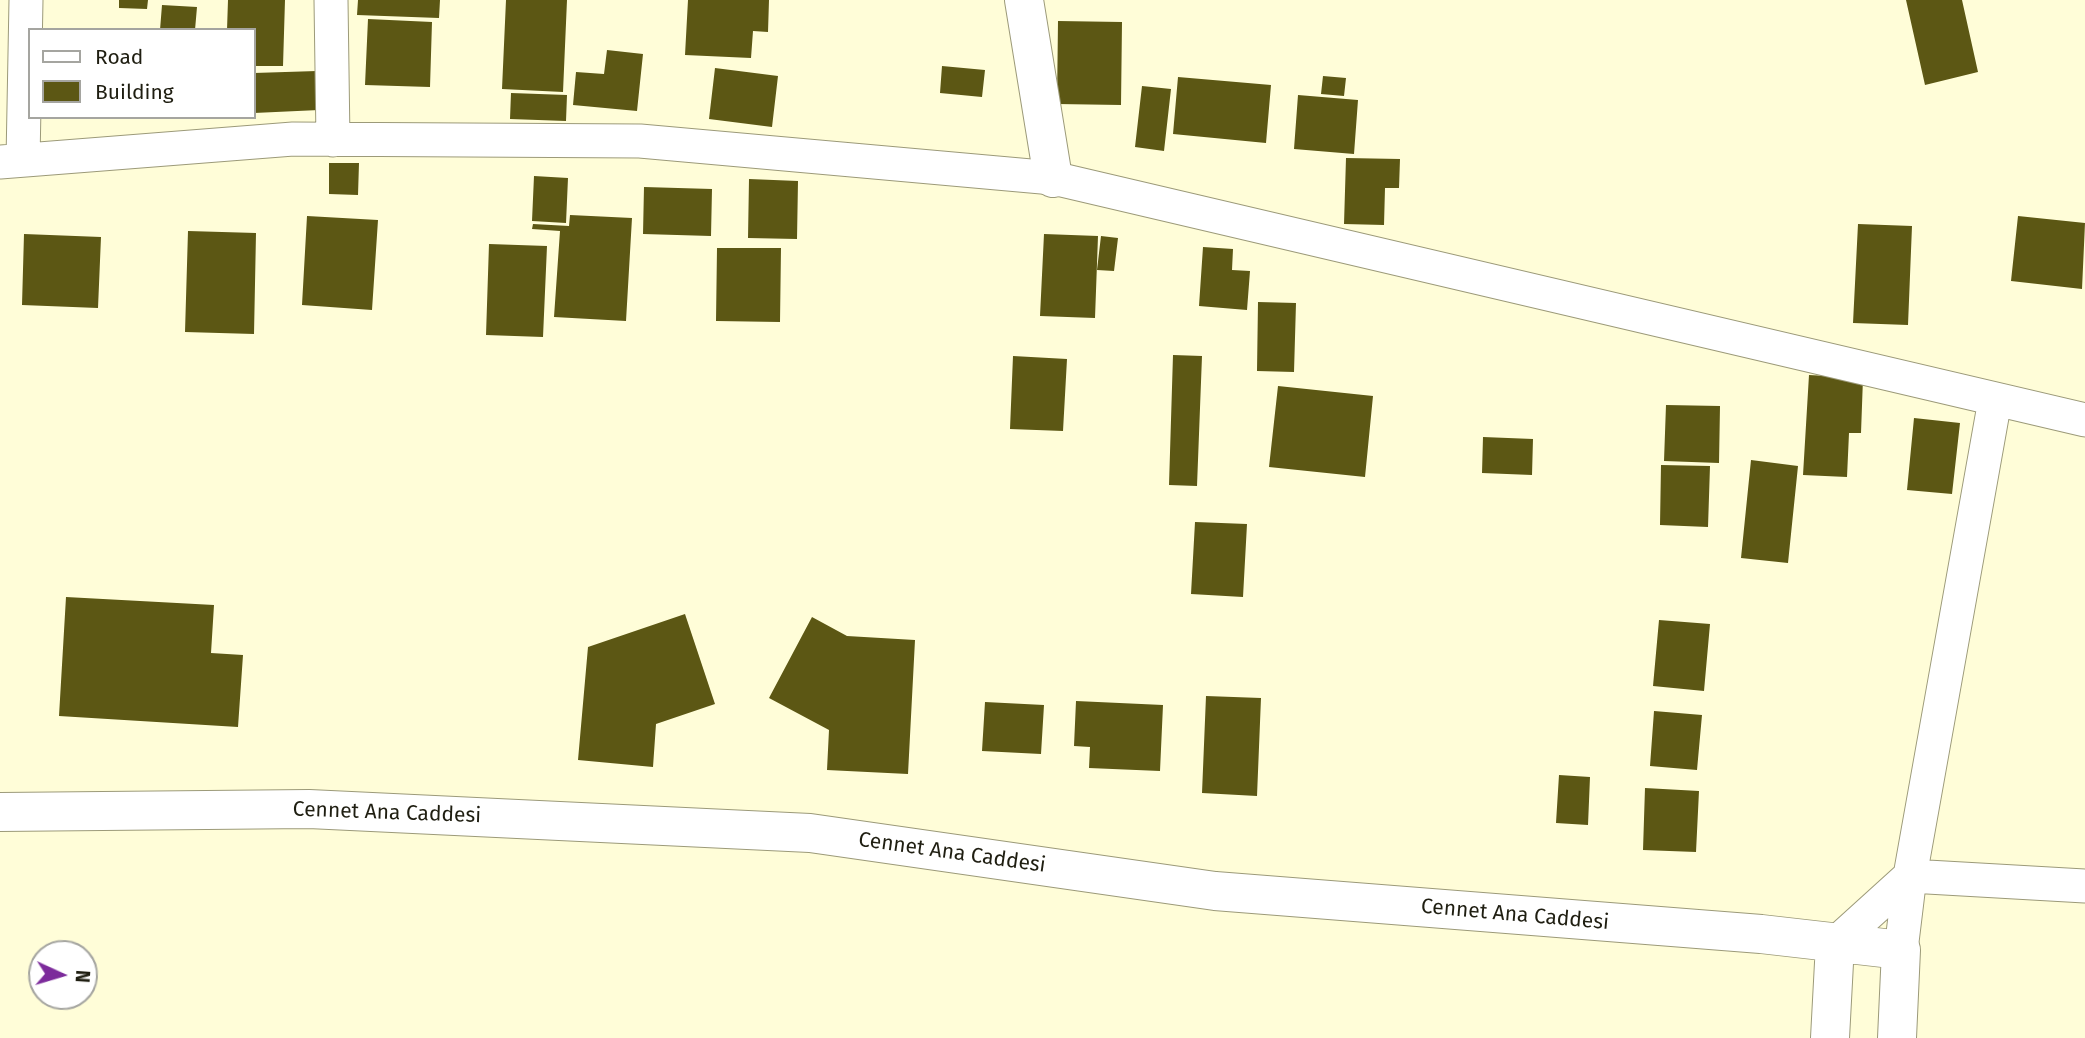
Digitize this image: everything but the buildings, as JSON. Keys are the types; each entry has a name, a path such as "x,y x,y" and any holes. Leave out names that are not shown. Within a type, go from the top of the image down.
{"street":[{"path":"26,0 12,161 293,139 640,141 1053,178 2085,420"},
{"path":"331,0 333,140"},
{"path":"1024,0 1053,178"},
{"path":"1897,1038 1901,950 1910,876 1995,400"},
{"name":"Cennet Ana Caddesi","path":"0,812 309,809 810,833 1216,891 1760,934 1901,950"},
{"path":"1830,1038 1835,944 1910,876 2085,886"}]}
